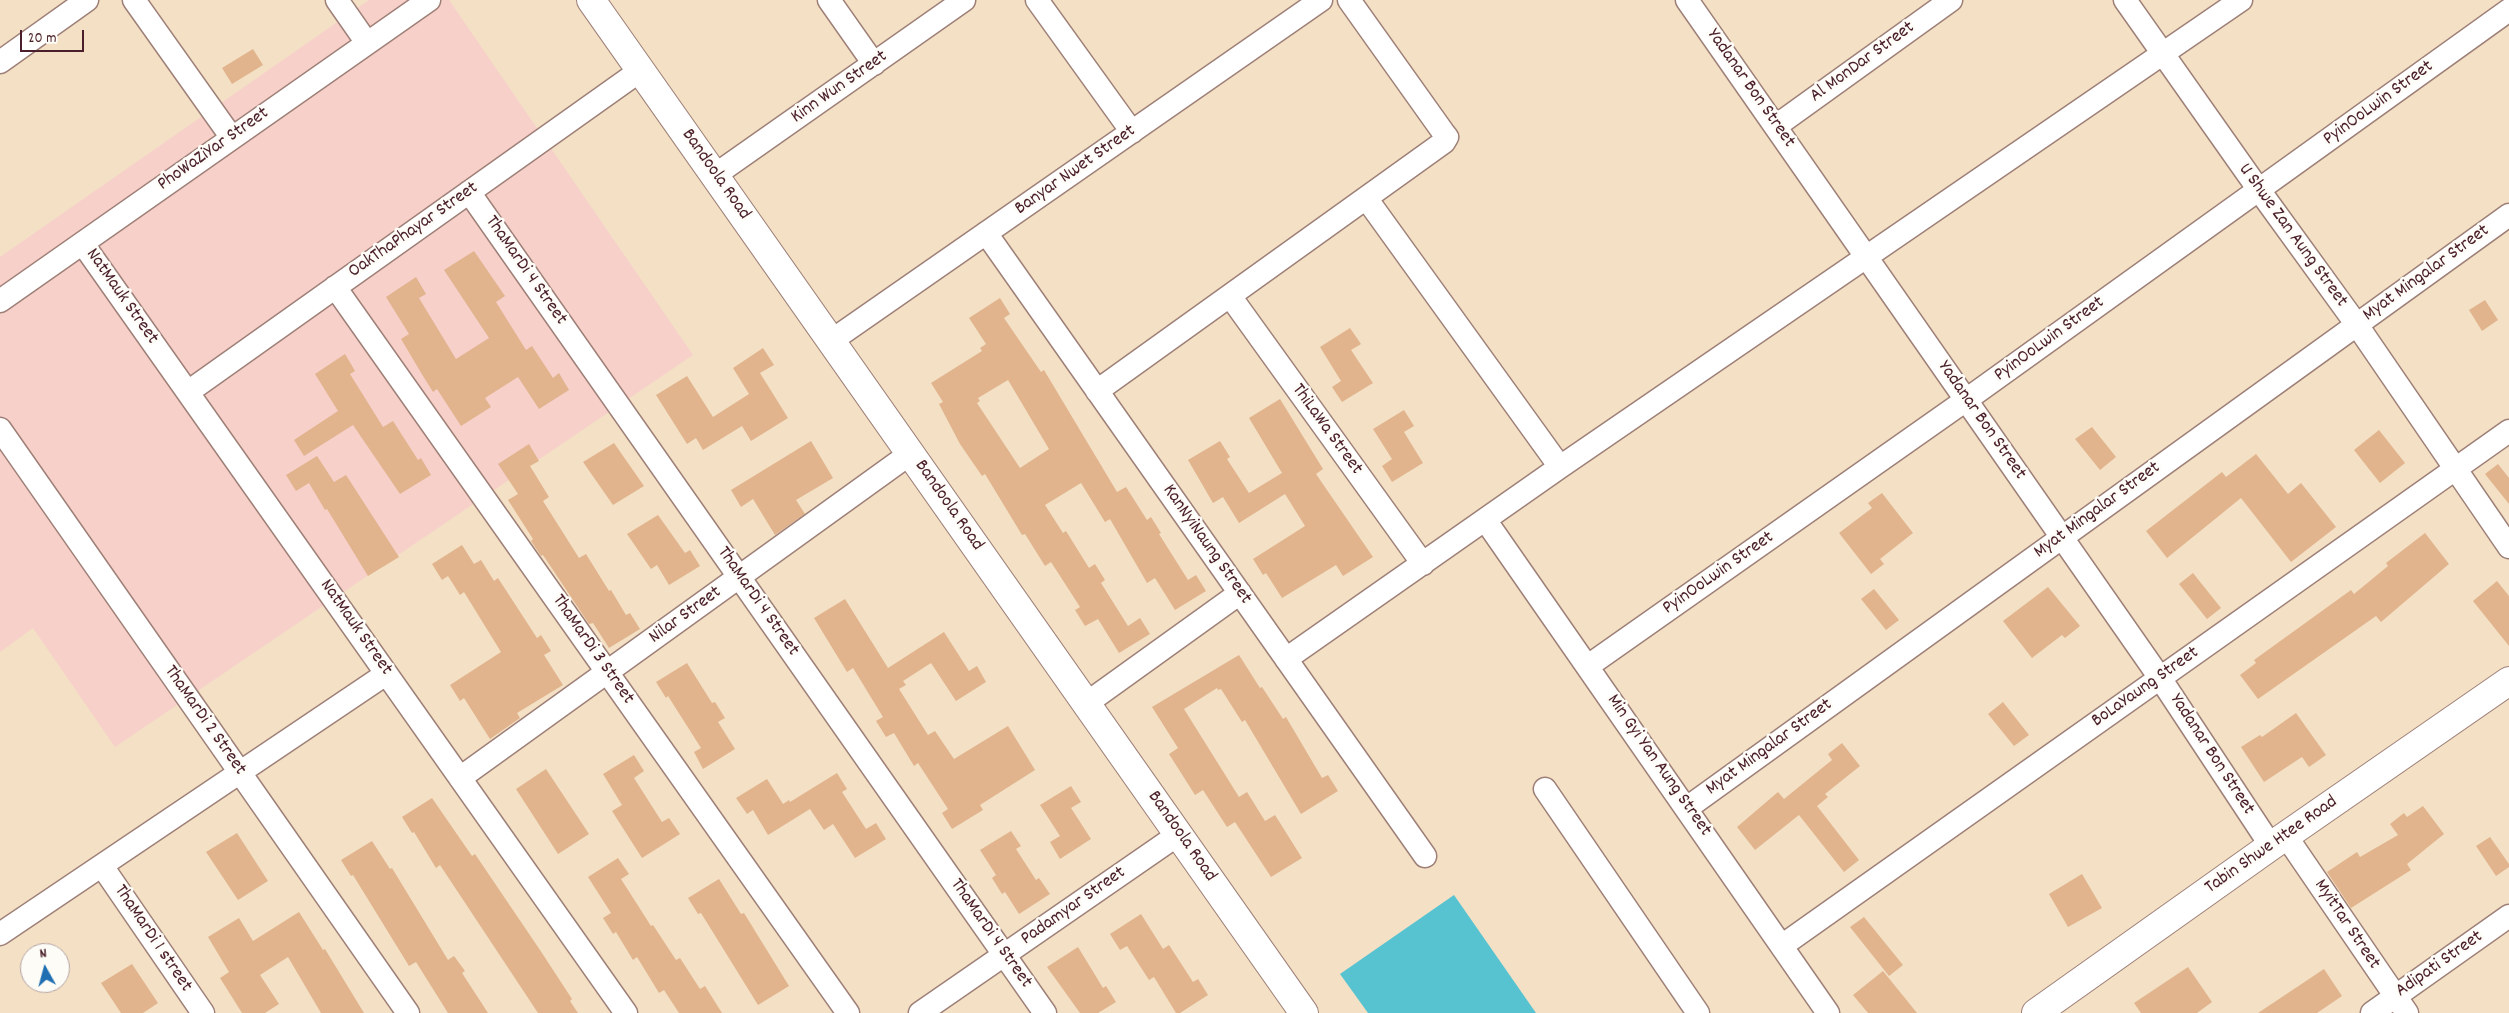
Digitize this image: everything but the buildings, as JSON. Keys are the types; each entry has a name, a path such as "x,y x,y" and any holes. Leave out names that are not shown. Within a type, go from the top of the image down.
{"street":[{"path":"0,62 87,0"},
{"path":"134,0 232,138"},
{"path":"337,0 367,43"},
{"name":"PhoWaZiYar Street","path":"0,301 429,0"},
{"name":"Bandoola Road","path":"591,0 1304,1013"},
{"path":"828,0 874,64"},
{"name":"Kinn Wun Street","path":"715,175 964,0"},
{"path":"1037,0 1132,132"},
{"name":"Banyar Nwet Street","path":"831,342 1320,0"},
{"path":"1097,391 1444,142 1447,137 1349,0"},
{"name":"Yadanar Bon Street","path":"1687,0 2160,678 2278,841"},
{"name":"Al MonDar Street","path":"1776,126 1951,0"},
{"name":"U Shwe Zan Aung Street","path":"2126,0 2258,190 2357,325 2509,547"},
{"path":"1286,659 1560,467 2241,0"},
{"name":"PyinOoLwin Street","path":"1588,666 1966,400 2509,10"},
{"name":"OakThaPhayar Street","path":"188,392 640,70"},
{"name":"ThaMarDi 4 Street","path":"469,192 1045,1013"},
{"path":"1366,198 1560,467"},
{"name":"Myat Mingalar Street","path":"1687,808 2509,215"},
{"name":"KanNyiNaung Street","path":"986,233 1425,856"},
{"name":"NatMauk Street","path":"83,244 626,1013"},
{"name":"ThaMarDi 3 Street","path":"335,287 848,1013"},
{"name":"ThiLaWa Street","path":"1230,296 1423,564"},
{"name":"ThaMarDi 2 Street","path":"0,429 408,1013"},
{"name":"BoLaYaung Street","path":"1783,945 2509,431"},
{"name":"Nilar Street","path":"460,778 740,578 910,453"},
{"name":"Min Gyi Yan Aung Street","path":"1486,520 1783,945 1828,1013"},
{"path":"1087,703 1240,593"},
{"path":"0,934 386,674"},
{"name":"Tabin Shwe Htee Road","path":"2036,1013 2278,841 2509,681"},
{"path":"1545,789 1698,1013"},
{"name":"Padamyar Street","path":"920,1013 1179,834"},
{"name":"MyitTar Street","path":"2278,841 2401,1005"},
{"name":"ThaMarDi 1 street","path":"102,866 203,1013"},
{"name":"Adipati Street","path":"2372,1013 2401,1005 2509,916"}],"shaded area":[{"path":"369,0 449,0 693,355 115,747 33,628 0,652 0,257"}],"water":[{"path":"1454,895 1536,1013 1368,1013 1340,974"}]}
